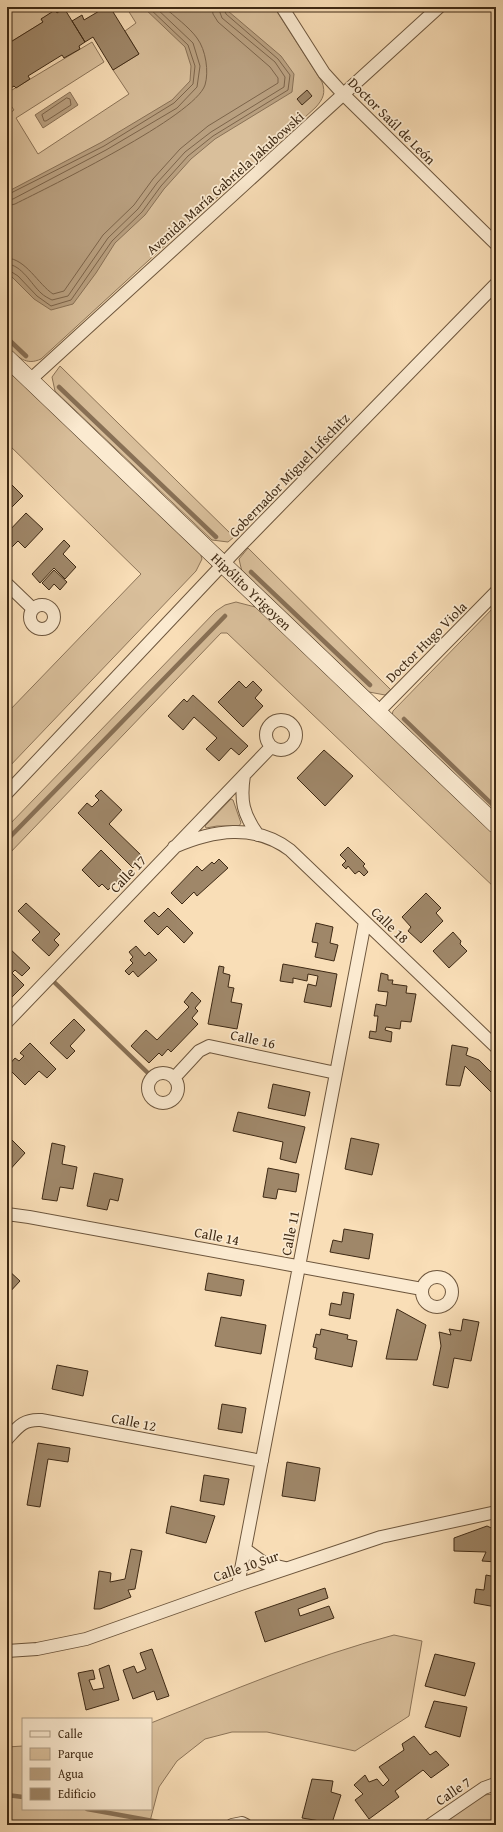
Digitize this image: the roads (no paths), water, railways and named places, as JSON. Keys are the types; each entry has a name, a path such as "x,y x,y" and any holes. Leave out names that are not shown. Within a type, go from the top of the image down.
{"main road":[{"name":"Hipólito Yrigoyen","path":"7,358 496,825"}],"street":[{"name":"Doctor Saúl de León","path":"282,7 324,73 344,95 496,244"},
{"name":"Avenida María Gabriela Jakubowski","path":"30,380 439,7"},
{"name":"Gobernador Miguel Lifschitz","path":"7,793 223,564 496,284"},
{"path":"7,584 33,610"},
{"name":"Doctor Hugo Viola","path":"378,712 496,592"},
{"name":"Calle 17","path":"7,1022 271,747"},
{"path":"244,775 242,791 243,807 249,822 258,834"},
{"name":"Calle 18","path":"174,848 194,838 215,833 237,832 258,834 277,841 290,850 496,1047"},
{"name":"Calle 11","path":"238,1585 365,922"},
{"name":"Calle 16","path":"175,1077 199,1051 209,1046 336,1073"},
{"name":"Calle 14","path":"7,1214 422,1289"},
{"name":"Calle 12","path":"7,1439 20,1425 31,1419 262,1461"},
{"name":"Calle 10 Sur","path":"7,1651 36,1649 86,1639 287,1568 381,1537 496,1512"},
{"path":"245,1549 264,1563 287,1568"},
{"name":"Calle 7","path":"430,1825 484,1788 496,1782"},
{"path":"232,1825 242,1823 246,1825"}],"water":[{"path":"143,7 226,7 228,11 281,56 294,74 292,92 215,139 191,159 164,189 145,215 115,243 96,273 73,304 51,310 34,299 7,272 7,192 102,142 172,100 190,81 191,66 185,47"},
{"path":"70,92 78,105 43,128 35,115"}],"waterway":[{"path":"7,338 26,356"},
{"path":"59,387 216,537"},
{"path":"251,572 370,685"},
{"path":"7,840 225,616"},
{"path":"404,719 496,808"},
{"path":"51,979 150,1075"},
{"path":"7,1795 22,1797"},
{"path":"92,1810 175,1825"}]}
